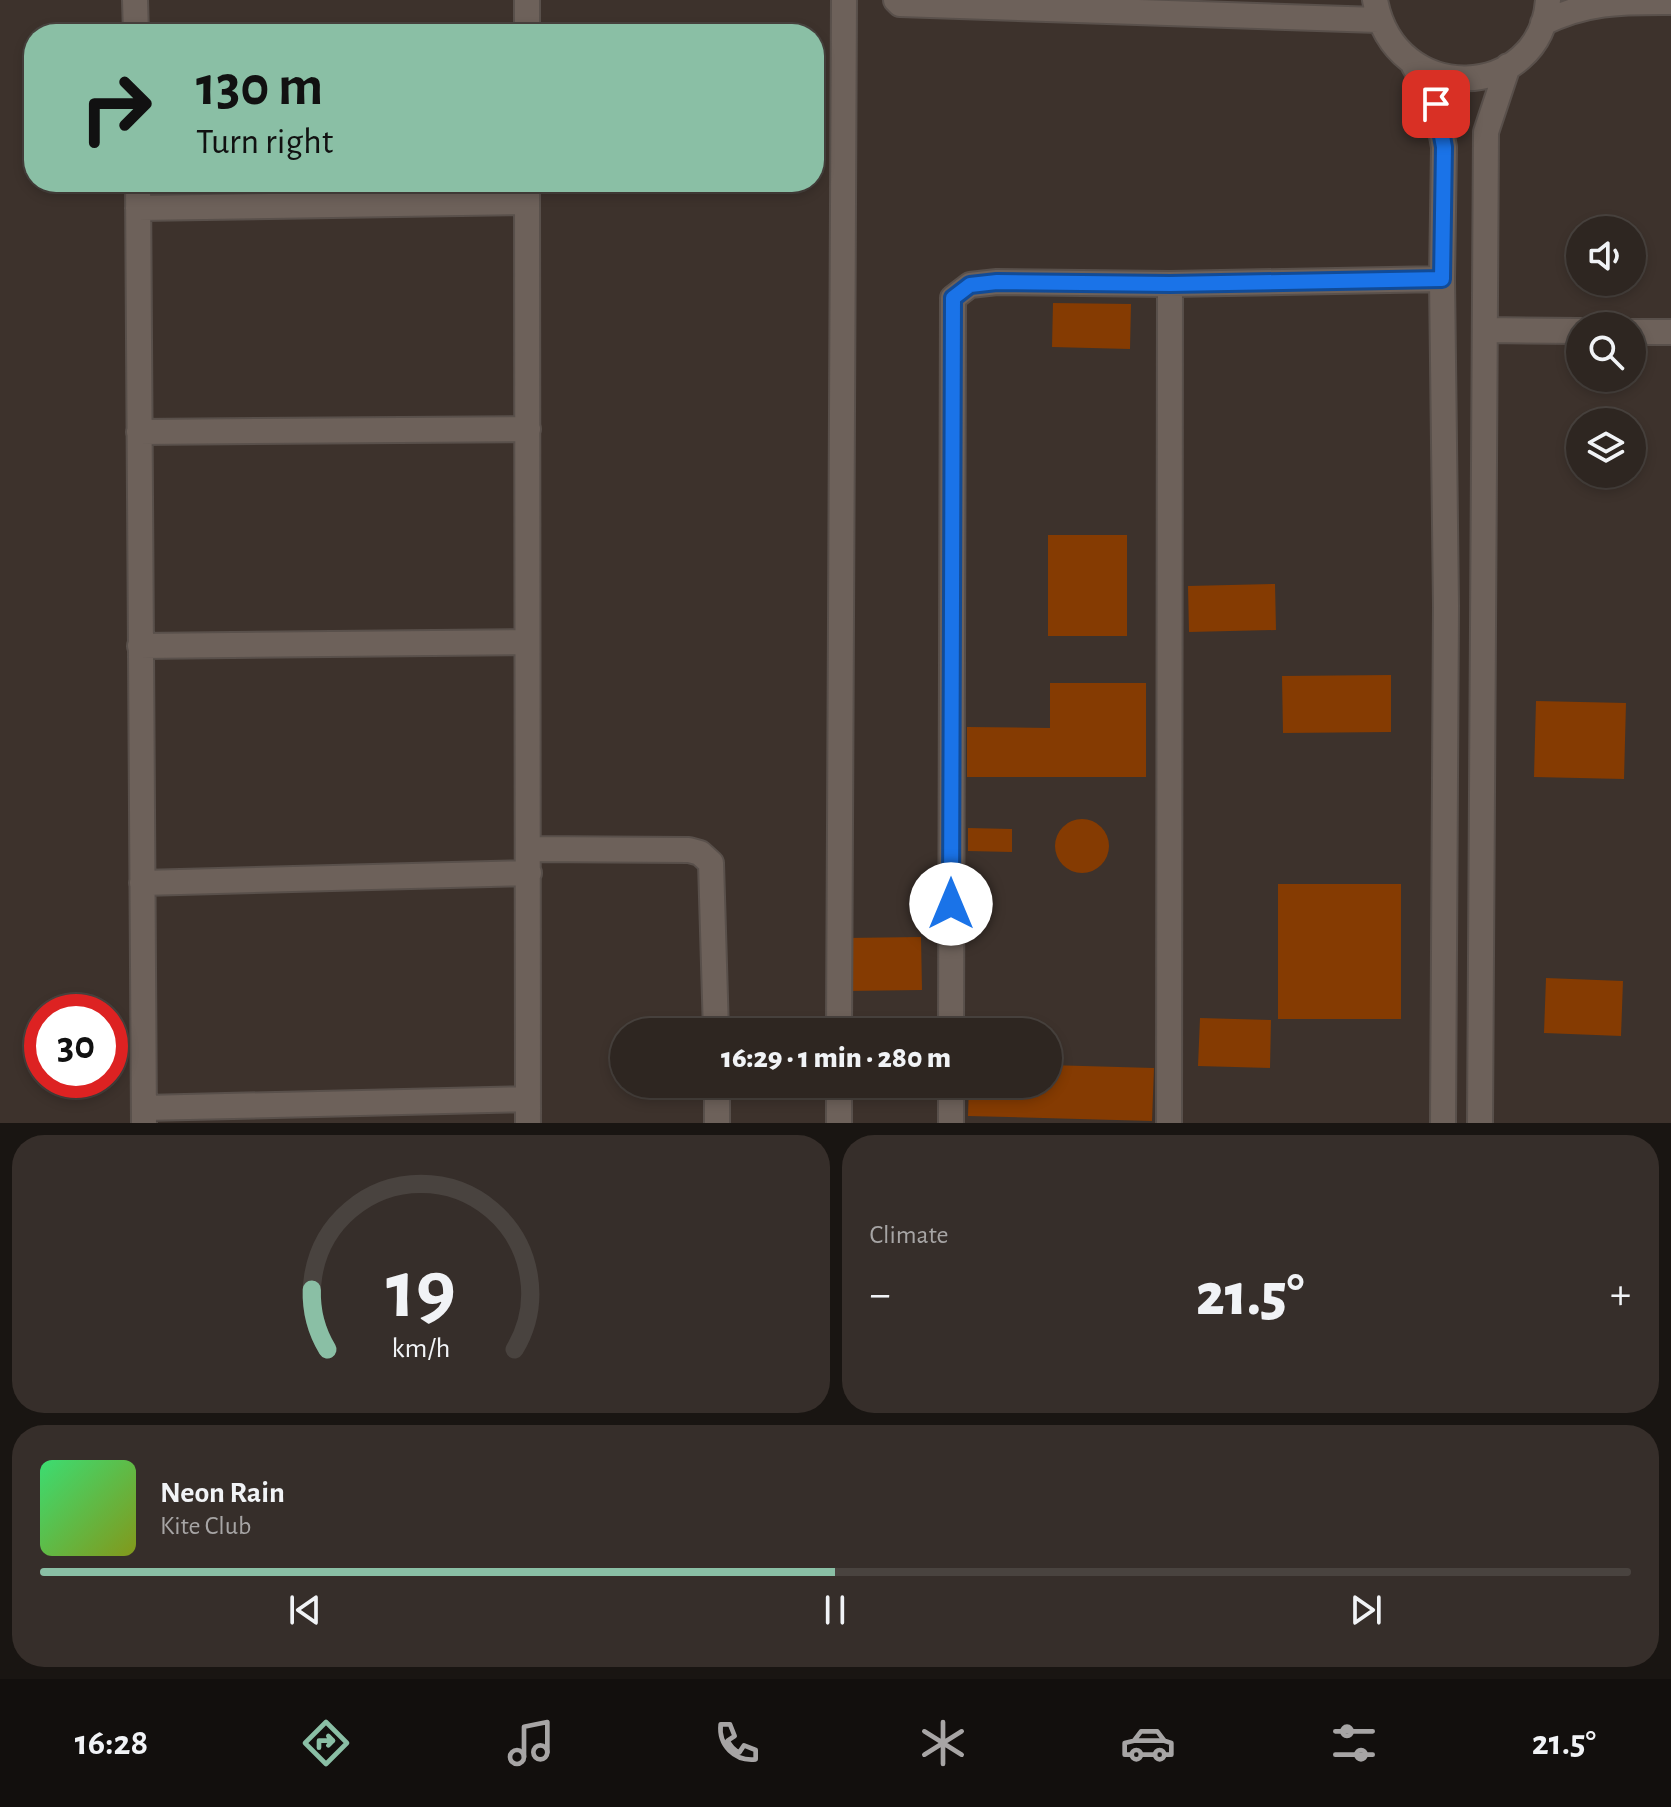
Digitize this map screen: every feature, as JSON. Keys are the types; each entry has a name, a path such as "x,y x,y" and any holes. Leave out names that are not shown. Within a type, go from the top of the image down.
{"street":[{"path":"135,0 136,24"},
{"path":"527,0 527,24"},
{"path":"839,1018 844,0"},
{"path":"896,0 900,4 1376,10 1387,38 1414,66 1436,104 1444,147 1442,279 1446,606 1443,1123"},
{"path":"1414,66 1432,74 1471,79 1508,66 1524,54 1546,12 1602,3 1671,2"},
{"path":"1480,1123 1486,132 1508,66"},
{"path":"138,192 138,208 140,646 144,1116 528,1111 529,861 525,642 527,192 138,208"},
{"path":"951,1018 953,298 970,285 997,282 1170,284 1442,279"},
{"path":"1169,1123 1170,284"},
{"path":"1487,330 1566,331"},
{"path":"1646,332 1671,332"},
{"path":"139,432 528,429"},
{"path":"140,646 525,642"},
{"path":"142,883 689,850 700,853 711,863 716,1018"},
{"path":"717,1098 717,1123"},
{"path":"839,1098 839,1123"},
{"path":"951,1098 951,1123"}],"building":[{"path":"1053,303 1131,304 1130,349 1052,347"},
{"path":"1048,535 1127,535 1127,636 1048,636"},
{"path":"1275,584 1276,630 1189,632 1188,586"},
{"path":"1391,675 1391,732 1283,733 1282,676"},
{"path":"1050,683 1146,683 1146,777 967,777 967,727 1050,728"},
{"path":"1536,701 1626,703 1624,779 1534,777"},
{"path":"1082,819 1101,827 1109,846 1101,865 1082,873 1063,865 1055,846 1063,827"},
{"path":"968,828 1012,829 1012,852 968,851"},
{"path":"1278,884 1401,884 1401,1019 1278,1019"},
{"path":"921,937 922,990 846,991 845,938"},
{"path":"1546,978 1623,981 1621,1036 1544,1033"},
{"path":"1200,1018 1271,1020 1270,1068 1198,1066"},
{"path":"1062,1065 1154,1068 1152,1121 968,1116 969,1098 1062,1098"}],"route":[{"path":"951,904 953,298 970,285 997,282 1170,284 1442,279 1444,147 1436,104"}]}
